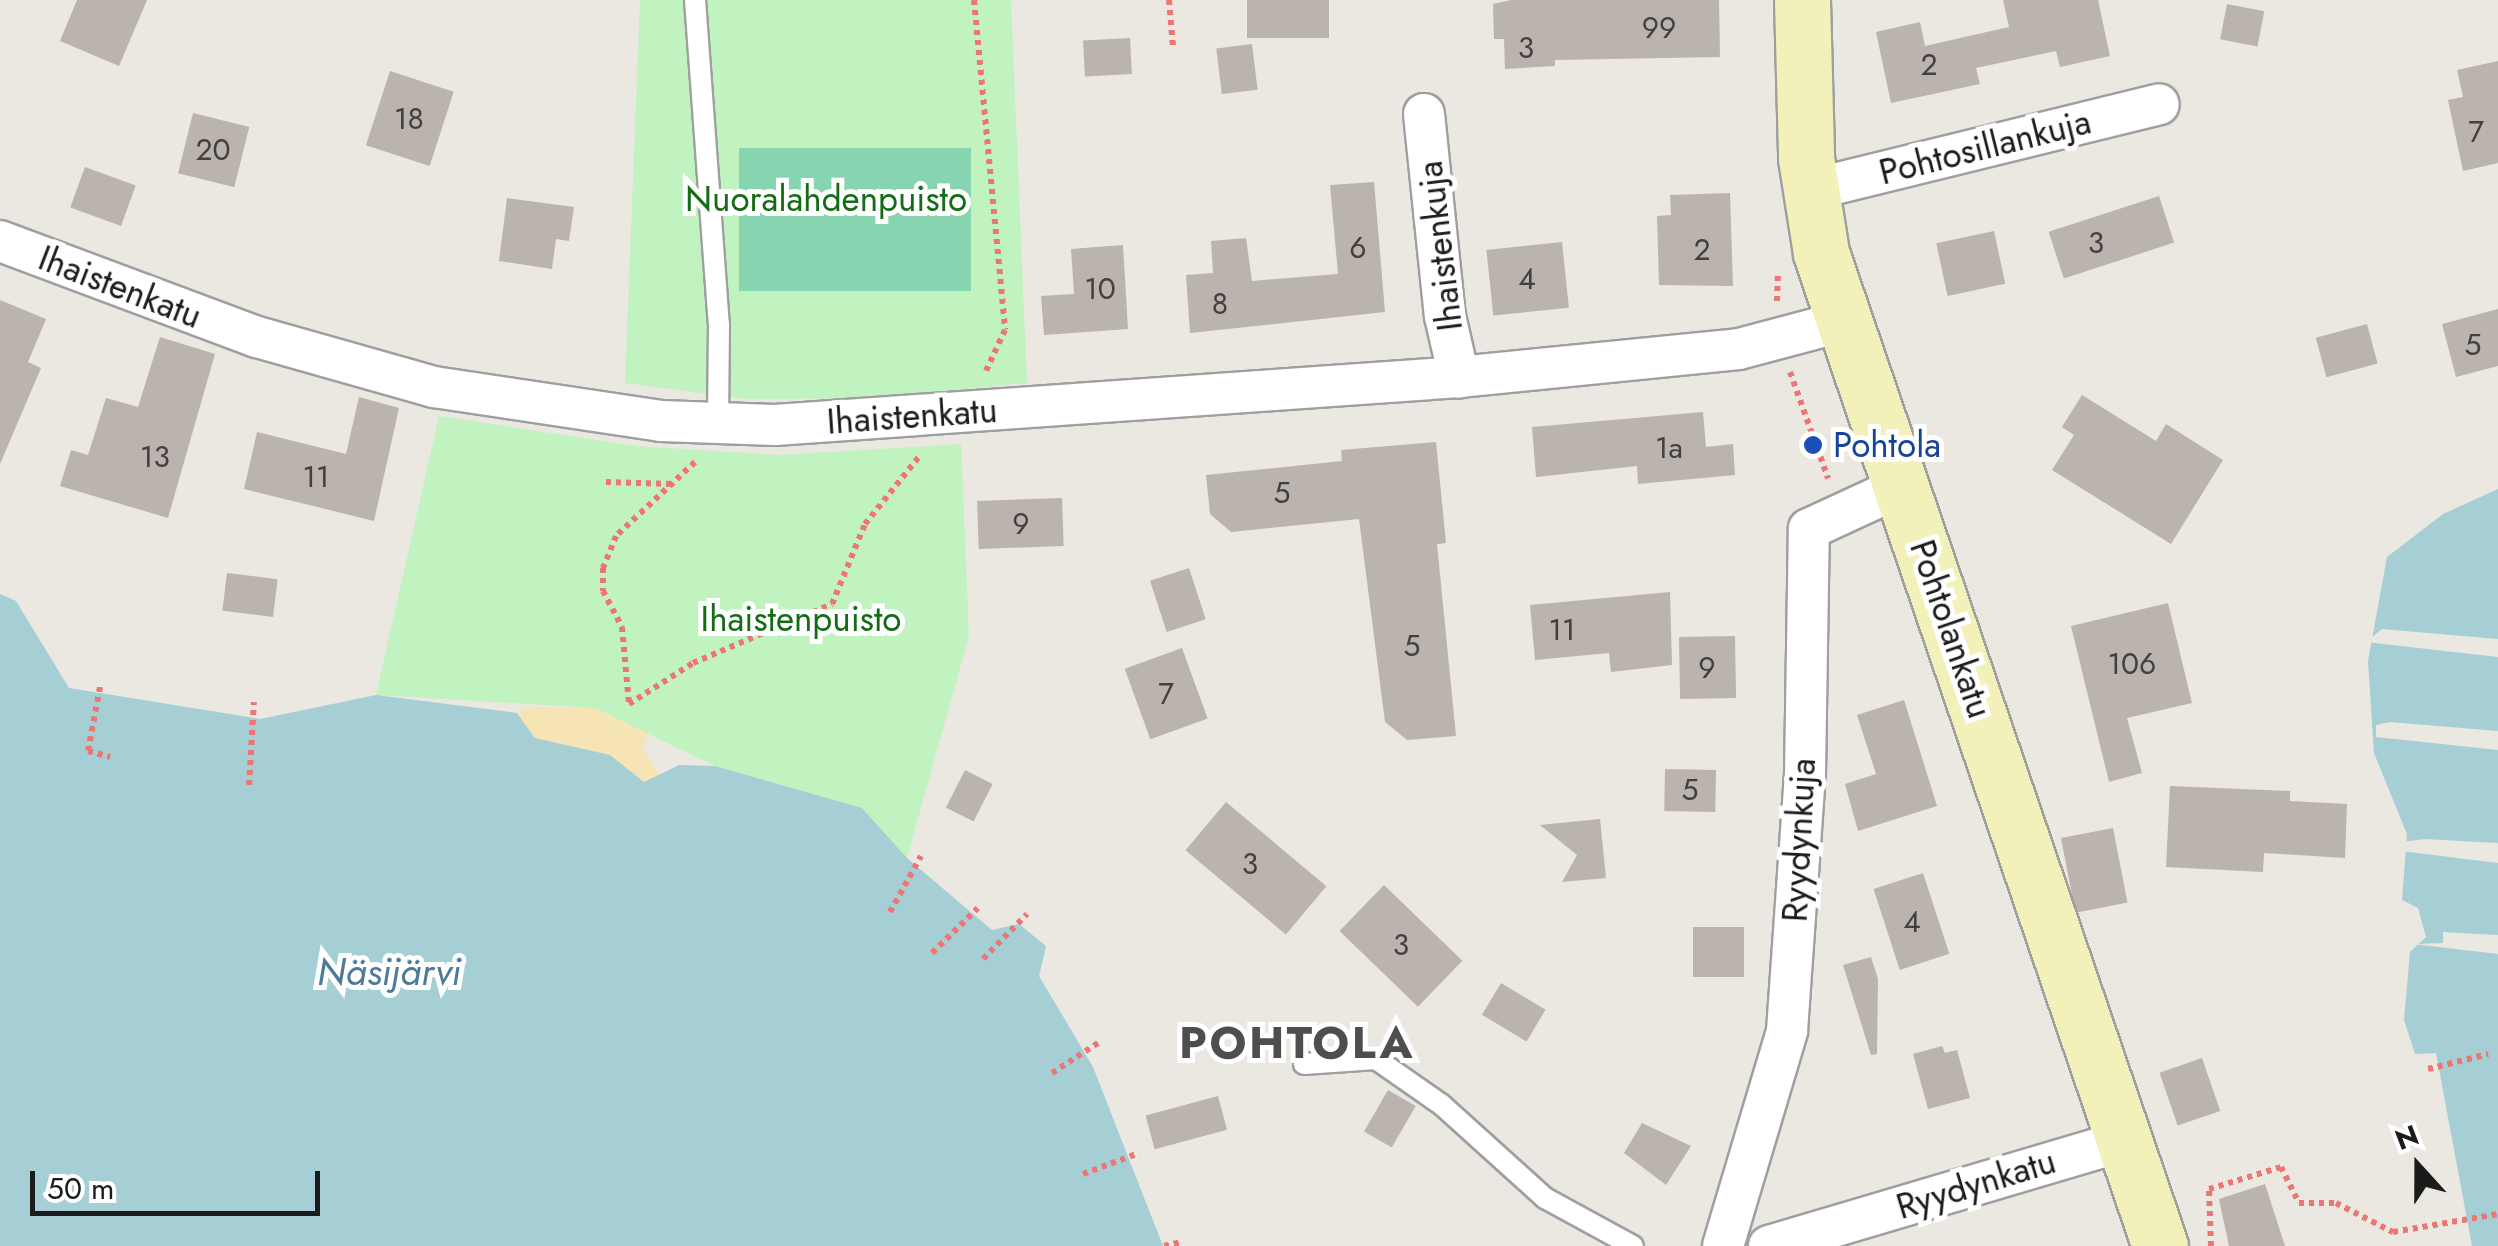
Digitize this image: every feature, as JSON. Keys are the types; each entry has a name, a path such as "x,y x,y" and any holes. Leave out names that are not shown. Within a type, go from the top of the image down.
{"main road":[{"name":"Pohtolankatu","path":"1802,0 1810,190 1844,321 2160,1246"}],"street":[{"name":"Pohtosillankuja","path":"1810,190 2159,104"},
{"name":"Ihaistenkuja","path":"1424,114 1445,316 1459,377"},
{"name":"Ihaistenkatu","path":"0,241 240,331 434,387 662,421 718,423 968,412 1459,377 1739,349 1844,321"},
{"name":"Ryydynkuja","path":"1723,1246 1787,1031 1805,775 1810,528 1829,514 1902,486"},
{"name":"Ryydynkatu","path":"1769,1246 2126,1140"}],"lane":[{"path":"695,0 719,324 718,423"},
{"path":"1304,1064 1376,1060 1442,1105 1545,1198 1633,1246"}],"path":[{"path":"718,423 712,444 616,536 602,568 603,591 622,628 629,704 693,662 832,604 866,524 901,472 968,412 1005,330 974,0"},
{"path":"1169,0 1173,47"},
{"path":"606,482 673,484"},
{"path":"100,687 88,751 110,757"},
{"path":"249,785 254,702"},
{"path":"890,912 920,856"},
{"path":"932,954 978,908"},
{"path":"984,958 1027,914"},
{"path":"1052,1073 1101,1041"},
{"path":"2428,1069 2488,1054"},
{"path":"1083,1174 1140,1153"},
{"path":"2211,1246 2209,1189 2282,1167 2299,1203 2336,1204 2393,1232 2450,1226 2498,1214"},
{"path":"1164,1246 1181,1242"}],"sand":[{"path":"527,707 595,708 651,732 642,747 661,777 644,782 610,755 535,738 517,713"}],"green space":[{"name":"Nuoralahdenpuisto","path":"640,0 1011,0 1027,383 871,398 747,399 625,383"},
{"path":"739,148 971,148 971,291 739,291"},
{"name":"Ihaistenpuisto","path":"439,416 636,446 780,455 961,444 969,636 907,858 862,808 715,766 595,708 376,695"}],"water":[{"path":"2498,489 2498,1246 2472,1246 2436,1053 2415,1054 2404,1020 2410,952 2426,937 2418,908 2402,900 2407,834 2374,753 2368,661 2387,557 2443,514"},
{"name":"Näsijärvi","path":"0,594 16,601 69,688 260,719 376,695 517,713 535,738 610,755 644,782 679,765 715,766 862,808 907,858 992,930 1019,924 1046,946 1039,976 1093,1067 1163,1246 0,1246"}],"pier":[{"path":"2382,629 2498,639 2498,657 2366,642"},
{"path":"2390,722 2498,731 2498,750 2376,737 2376,725"},
{"path":"2425,839 2498,843 2498,863 2401,851 2402,842"},
{"path":"2443,932 2498,935 2498,954 2413,944 2443,943"}],"building":[{"path":"77,0 147,0 119,66 60,41"},
{"path":"1247,0 1329,0 1329,38 1247,38"},
{"path":"1511,0 1719,0 1720,57 1555,60 1555,66 1505,69 1504,39 1494,39 1493,4"},
{"path":"2003,0 2098,0 2110,56 2060,67 2056,51 1976,68 1980,84 1891,103 1876,32 1920,22 1925,46 2009,27"},
{"path":"2227,4 2264,11 2257,47 2220,39"},
{"path":"1130,38 1132,74 1085,76 1083,40"},
{"path":"1252,44 1258,90 1222,94 1216,48"},
{"path":"2498,61 2498,163 2463,171 2448,100 2463,97 2457,70"},
{"path":"390,71 454,92 430,166 366,145"},
{"path":"193,113 249,127 234,187 178,173"},
{"path":"85,167 136,185 121,226 70,207"},
{"path":"1374,182 1385,312 1190,333 1186,275 1213,273 1211,241 1246,238 1252,281 1338,274 1330,185"},
{"path":"1730,193 1733,286 1659,285 1657,216 1671,215 1670,195"},
{"path":"2159,196 2174,243 2064,278 2049,232"},
{"path":"507,198 574,207 569,241 556,239 552,269 499,261"},
{"path":"1994,231 2005,284 1948,296 1936,243"},
{"path":"1562,242 1569,308 1493,316 1486,250"},
{"path":"1123,245 1128,329 1044,335 1041,296 1074,294 1071,249"},
{"path":"0,300 46,319 28,362 41,368 0,464"},
{"path":"2498,309 2498,366 2456,377 2442,324"},
{"path":"2367,324 2378,364 2326,377 2316,338"},
{"path":"160,337 215,354 168,518 60,486 71,450 88,455 106,398 138,407"},
{"path":"2082,395 2156,441 2166,424 2223,460 2171,544 2052,470 2074,435 2062,427"},
{"path":"359,397 399,408 374,521 244,489 257,432 346,454"},
{"path":"1703,412 1706,447 1733,444 1735,475 1638,484 1637,466 1536,477 1532,427"},
{"path":"1436,442 1446,543 1437,544 1456,736 1407,740 1385,722 1359,519 1231,532 1210,514 1206,475 1342,461 1341,450"},
{"path":"1062,498 1064,546 979,549 977,501"},
{"path":"1189,568 1206,619 1167,632 1150,581"},
{"path":"227,573 278,579 273,617 222,611"},
{"path":"1670,592 1672,665 1611,672 1609,653 1535,660 1530,605"},
{"path":"2168,603 2192,703 2127,718 2142,773 2109,782 2071,626"},
{"path":"1735,636 1736,698 1680,699 1679,637"},
{"path":"1182,648 1208,718 1150,739 1125,669"},
{"path":"1904,700 1937,806 1858,831 1845,784 1876,774 1857,715"},
{"path":"1665,769 1716,770 1715,812 1664,811"},
{"path":"965,770 993,784 974,821 946,807"},
{"path":"2170,786 2290,791 2290,801 2347,804 2345,858 2264,853 2263,872 2166,867"},
{"path":"1226,802 1326,886 1286,934 1186,850"},
{"path":"1600,819 1606,878 1562,882 1577,855 1540,825"},
{"path":"2113,828 2128,903 2075,913 2061,838"},
{"path":"1923,873 1949,954 1900,970 1874,889"},
{"path":"1384,885 1462,961 1418,1007 1340,931"},
{"path":"1693,927 1744,927 1744,977 1693,977"},
{"path":"1871,957 1878,979 1877,1054 1871,1055 1843,965"},
{"path":"1501,983 1546,1010 1527,1041 1482,1015"},
{"path":"1942,1046 1945,1053 1957,1050 1970,1098 1928,1109 1913,1054"},
{"path":"2202,1058 2220,1111 2178,1126 2159,1073"},
{"path":"1388,1090 1416,1106 1392,1148 1364,1132"},
{"path":"1218,1096 1227,1130 1155,1149 1146,1115"},
{"path":"1642,1123 1691,1146 1666,1185 1624,1153"},
{"path":"2265,1184 2285,1246 2229,1246 2219,1199"}],"place":[{"name":"Pohtola","path":"1813,445"}],"district":[{"name":"POHTOLA","path":"1297,1043"}]}
